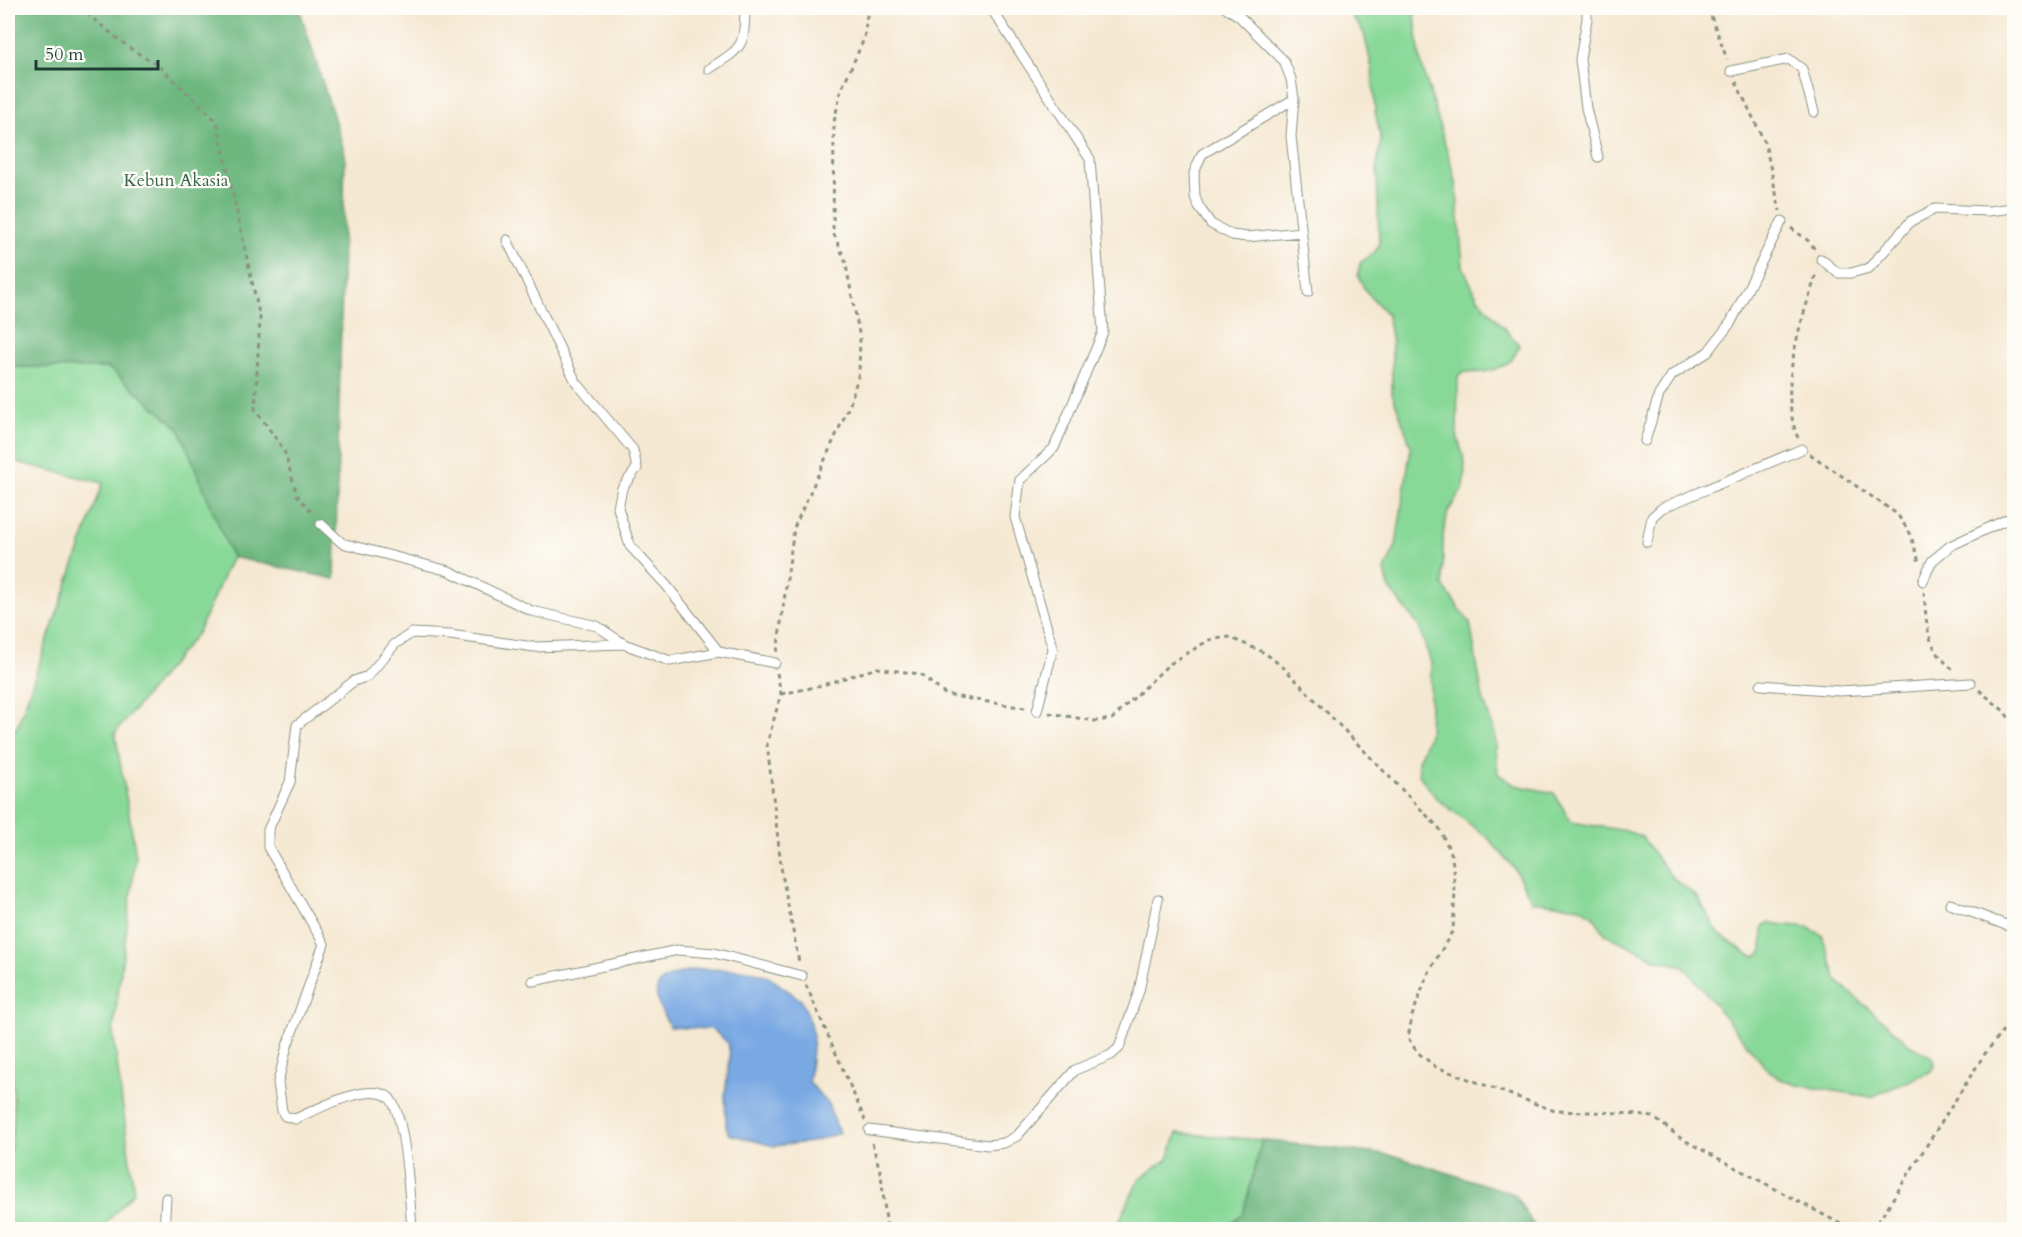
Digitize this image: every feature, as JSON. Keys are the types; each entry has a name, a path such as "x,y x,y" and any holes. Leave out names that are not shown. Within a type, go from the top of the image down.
{"lane":[{"path":"710,69 736,51 744,37 745,8"},
{"path":"991,8 1090,159 1103,332 1054,448 1020,480 1016,517 1053,649 1037,711"},
{"path":"1227,8 1239,16 1284,61 1291,78 1294,99 1291,136 1308,292"},
{"path":"1587,8 1580,59 1587,108 1598,157"},
{"path":"1731,71 1789,59 1802,69 1814,112"},
{"path":"1294,99 1202,154 1194,173 1199,207 1211,224 1232,235 1247,237 1302,232"},
{"path":"1821,259 1838,273 1851,273 1869,268 1911,221 1935,209 1988,211 2014,208"},
{"path":"1645,441 1659,395 1672,375 1708,352 1731,322 1782,221"},
{"path":"507,240 576,382 633,450 637,468 622,488 618,508 630,546 667,586 720,652"},
{"path":"1647,542 1652,517 1662,508 1802,449"},
{"path":"1923,581 1932,561 1950,546 2014,516"},
{"path":"321,524 342,543 449,571 532,611 597,626 624,644 670,661 720,652 775,663"},
{"path":"412,1230 405,1148 395,1104 386,1095 371,1093 340,1099 295,1119 285,1116 282,1111 278,1082 280,1073 287,1046 324,944 268,847 268,830 290,782 297,725 354,681 368,676 395,644 412,633 450,635 534,647 624,644"},
{"path":"1761,685 1840,691 1971,683"},
{"path":"869,1130 988,1145 1004,1143 1017,1136 1075,1070 1111,1055 1119,1048 1139,991 1158,899"},
{"path":"1950,904 2014,928"},
{"path":"533,981 678,950 714,953 802,976"},
{"path":"164,1230 166,1198"}],"path":[{"path":"80,8 128,47 159,66 218,121 260,318 255,409 284,450 297,495 321,524"},
{"path":"868,8 864,39 841,90 834,122 833,232 845,260 860,338 859,373 850,405 794,528 775,663 781,694 767,744 782,874 802,976 869,1130 880,1174 887,1230"},
{"path":"1708,8 1731,71 1765,143 1782,221 1810,243 1821,259 1802,321 1790,372 1792,423 1802,449 1897,514 1910,533 1920,564 1928,635 1942,660 2004,711 2014,726"},
{"path":"781,694 816,687 877,668 920,674 946,695 1095,721 1112,718 1168,665 1209,640 1229,637 1265,653 1284,668 1439,828 1452,855 1455,892 1453,930 1427,976 1412,1016 1408,1038 1417,1052 1436,1067 1555,1111 1621,1113 1653,1117 1682,1139 1852,1230"},
{"path":"1873,1230 1984,1055 2014,1016"}],"green space":[{"name":"Kebun Akasia","path":"8,8 299,8 345,153 335,579 232,557 179,428 109,368 16,367 8,360"},
{"path":"1346,8 1414,8 1420,59 1456,181 1463,267 1477,297 1519,345 1511,360 1497,369 1463,372 1458,376 1457,435 1465,462 1464,487 1448,512 1443,535 1443,586 1470,623 1483,699 1495,734 1498,774 1515,785 1554,793 1571,822 1627,831 1642,837 1670,875 1698,898 1719,934 1748,954 1755,957 1762,953 1763,926 1768,923 1807,927 1822,935 1837,981 1913,1047 1932,1057 1934,1066 1930,1072 1871,1097 1797,1085 1778,1078 1765,1067 1684,966 1658,960 1605,934 1592,914 1580,907 1532,901 1514,868 1488,838 1437,799 1419,775 1418,761 1429,735 1431,663 1419,626 1389,588 1385,570 1396,545 1411,446 1392,393 1392,343 1387,314 1365,290 1358,275 1360,263 1374,253 1379,245 1377,167 1381,139 1375,111 1372,68 1364,33"},
{"path":"8,360 16,367 109,368 179,428 232,557 198,632 115,733 136,855 113,1033 134,1192 106,1223 106,1229 8,1229 8,1168 14,1115 8,976 8,733 17,727 103,483 8,460"},
{"path":"1177,1133 1262,1140 1243,1214 1224,1229 1115,1230 1139,1179 1168,1159"},
{"path":"1262,1140 1395,1156 1514,1194 1536,1229 1224,1229 1243,1214"}],"water":[{"path":"698,969 750,970 769,977 801,1000 808,1015 813,1036 809,1082 828,1104 839,1133 812,1142 774,1146 729,1134 726,1126 725,1094 730,1056 728,1043 712,1029 670,1027 662,1013 656,993 663,980"}]}
